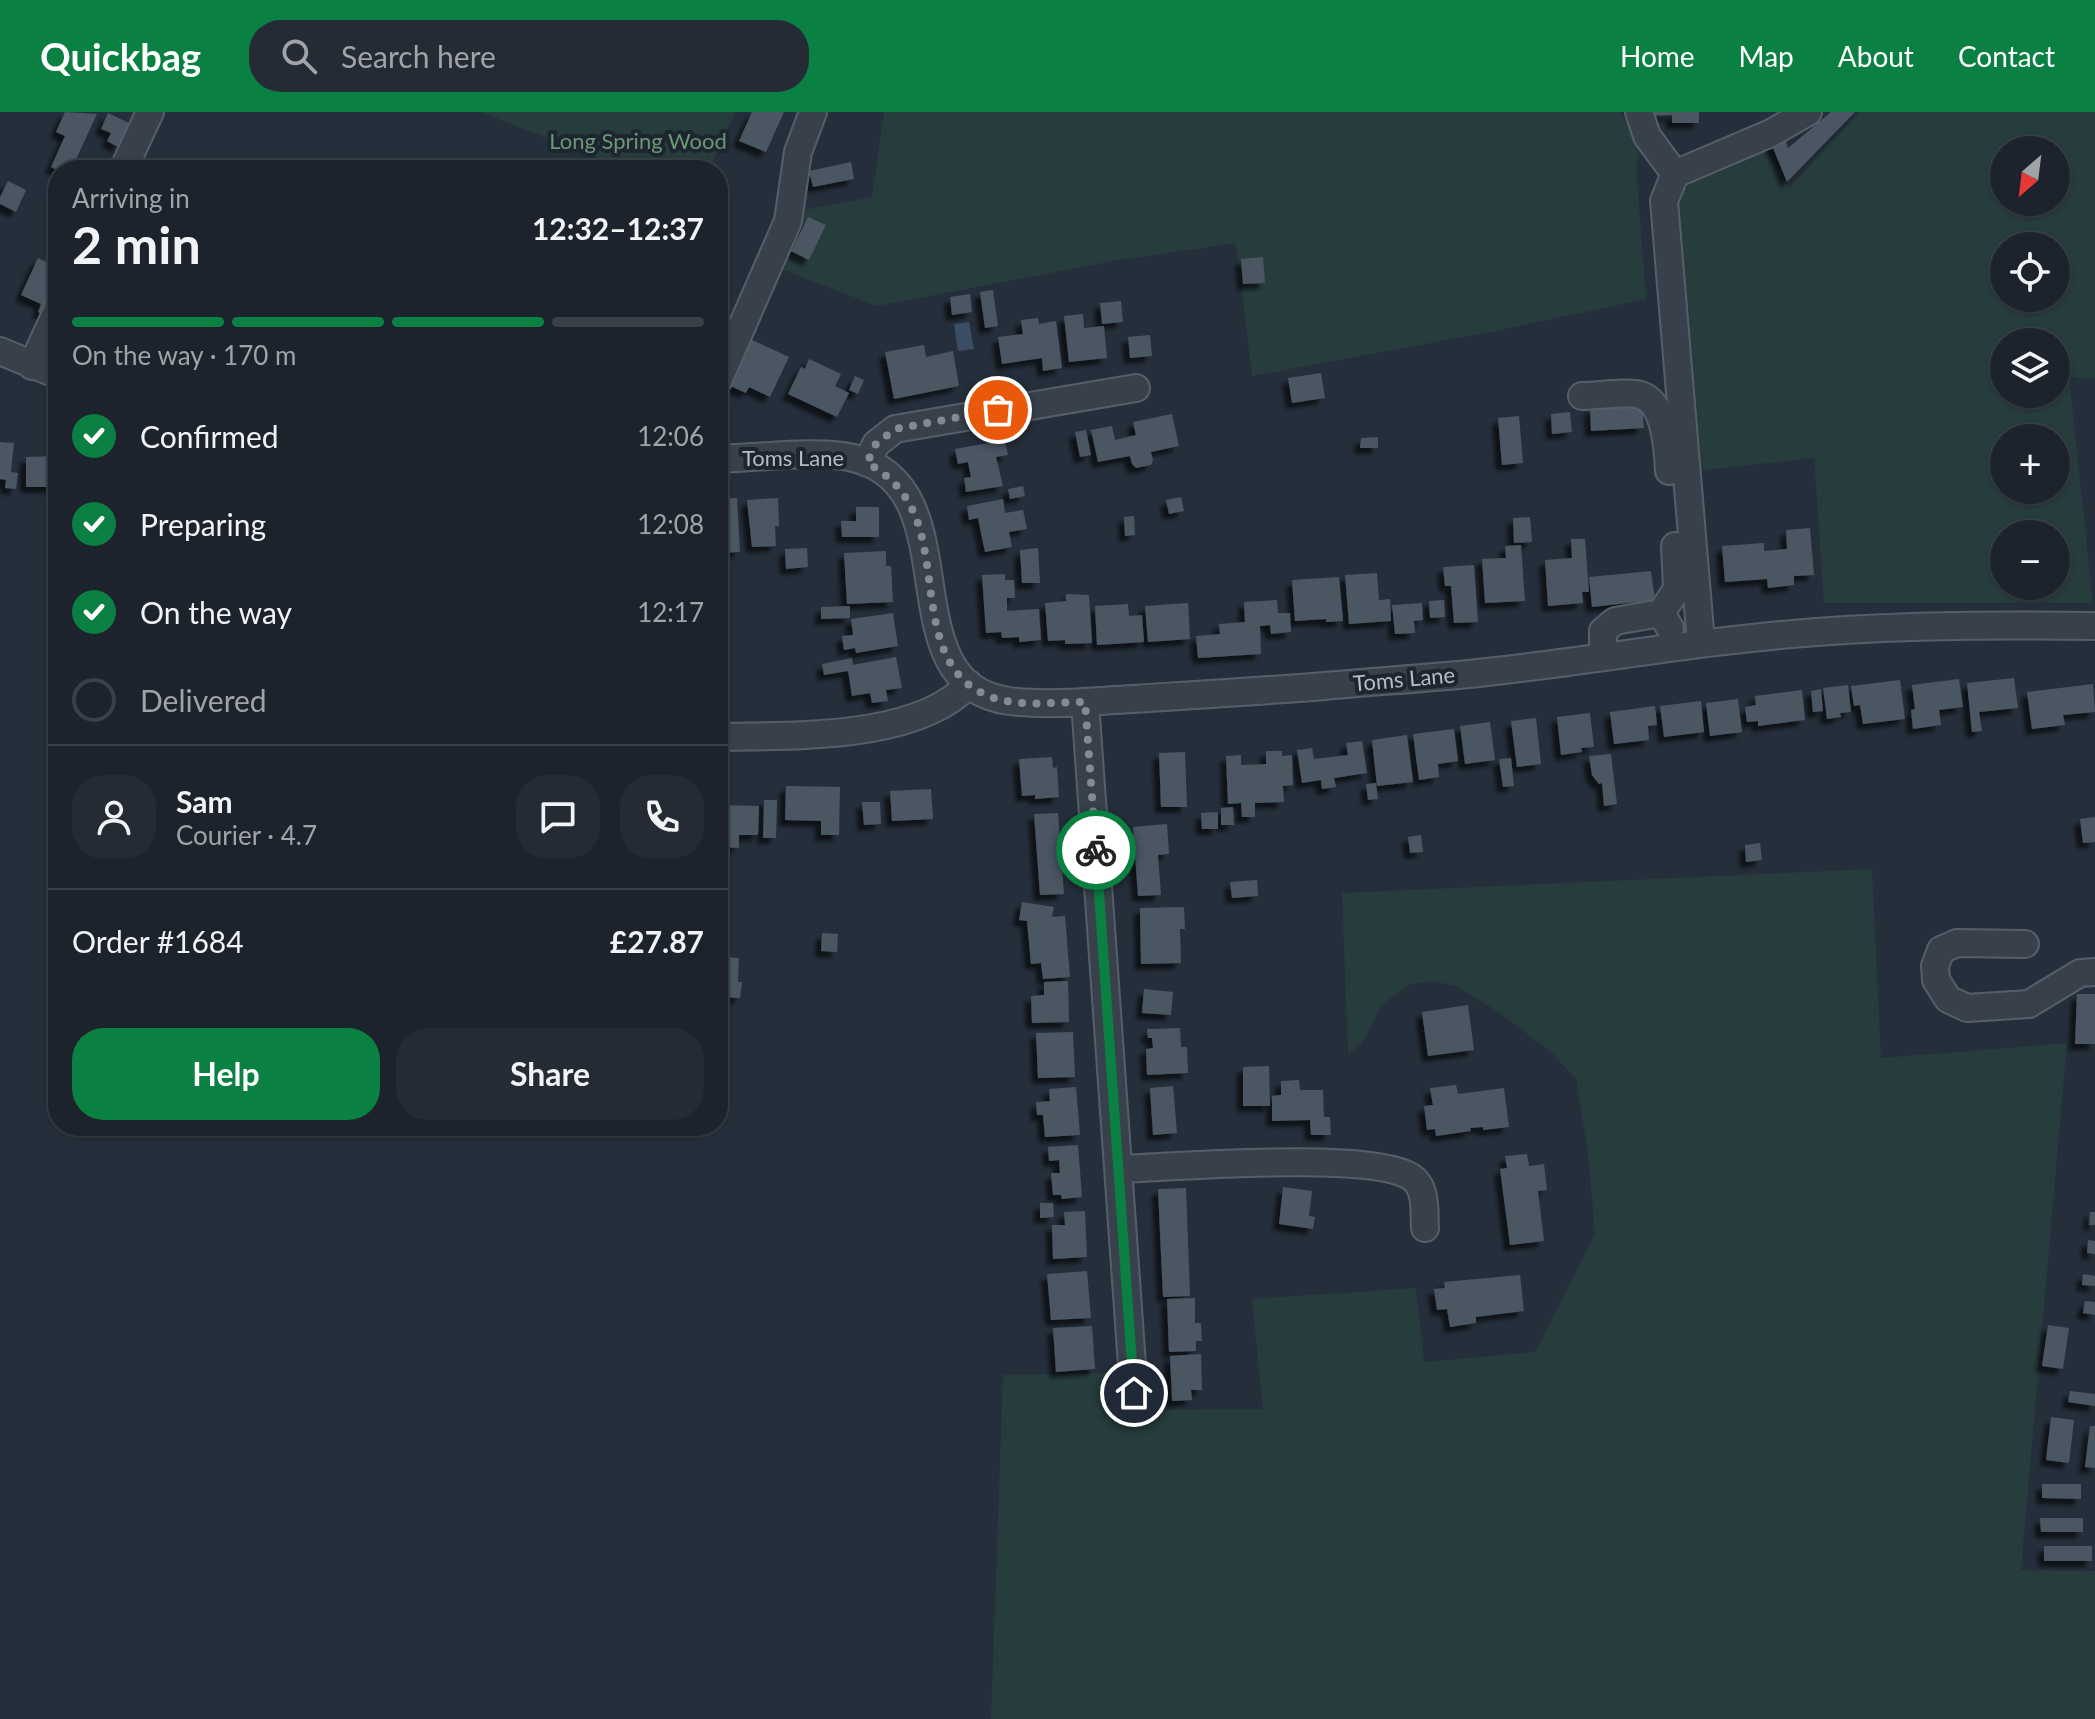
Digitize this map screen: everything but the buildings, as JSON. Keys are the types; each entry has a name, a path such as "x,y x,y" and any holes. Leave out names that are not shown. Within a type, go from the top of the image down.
{"street":[{"path":"128,160 150,112"},
{"path":"728,358 788,221 798,152 813,112"},
{"path":"1639,112 1651,143 1675,174"},
{"path":"1701,643 1664,201 1675,174 1771,133 1808,112"},
{"path":"32,366 48,331"},
{"path":"0,351 48,372"},
{"name":"Toms Lane","path":"867,463 876,444 895,429 1136,388"},
{"path":"1582,396 1639,394 1649,400 1661,420 1668,458 1677,580 1675,595 1661,613 1615,621 1607,626 1603,631 1603,656"},
{"name":"Toms Lane","path":"728,459 837,455 867,463 894,482 910,504 925,553 939,638 952,666 980,692 1008,701 1085,702 1281,690 1472,673 1701,643 1918,625 2095,626"},
{"path":"1661,613 1670,629 1671,647"},
{"path":"728,737 847,733 886,725 939,707 958,696 969,684"},
{"path":"1085,702 1134,1393"},
{"path":"2025,944 1957,943 1941,950 1935,966 1936,980 1948,999 1967,1008 2029,1004 2080,973 2095,972"},
{"path":"1119,1169 1314,1163 1362,1165 1396,1171 1412,1177 1421,1189 1425,1228"}],"green space":[{"name":"Long Spring Wood","path":"480,112 735,112 713,160 604,160"},
{"path":"884,112 1619,112 1638,138 1637,178 1646,299 1496,331 1252,376 1236,243 1119,260 877,306 781,269 804,210 872,197"},
{"path":"1860,112 2095,112 2095,379 2070,377 2070,328 1990,328 1990,408 2070,408 2070,386 2093,603 1824,603 1814,458 1695,471 1675,203 1688,177 1698,169 1717,161 1766,151 1789,188"},
{"path":"1872,869 1881,1058 2067,1043 2021,1570 2095,1571 2095,1719 991,1719 1003,1375 1116,1373 1121,1410 1263,1409 1252,1299 1416,1288 1424,1362 1535,1352 1595,1234 1588,1152 1576,1079 1551,1052 1501,1014 1457,986 1431,981 1408,985 1381,1006 1363,1042 1348,1054 1342,893"}],"water":[{"path":"969,322 974,349 958,351 954,324"}],"way so far":[{"path":"998,410 895,429 876,444 867,463 894,482 910,504 925,553 939,638 958,674 980,692 994,698 1027,702 1085,702 1096,850"}],"route":[{"path":"1096,850 1134,1393"}]}
